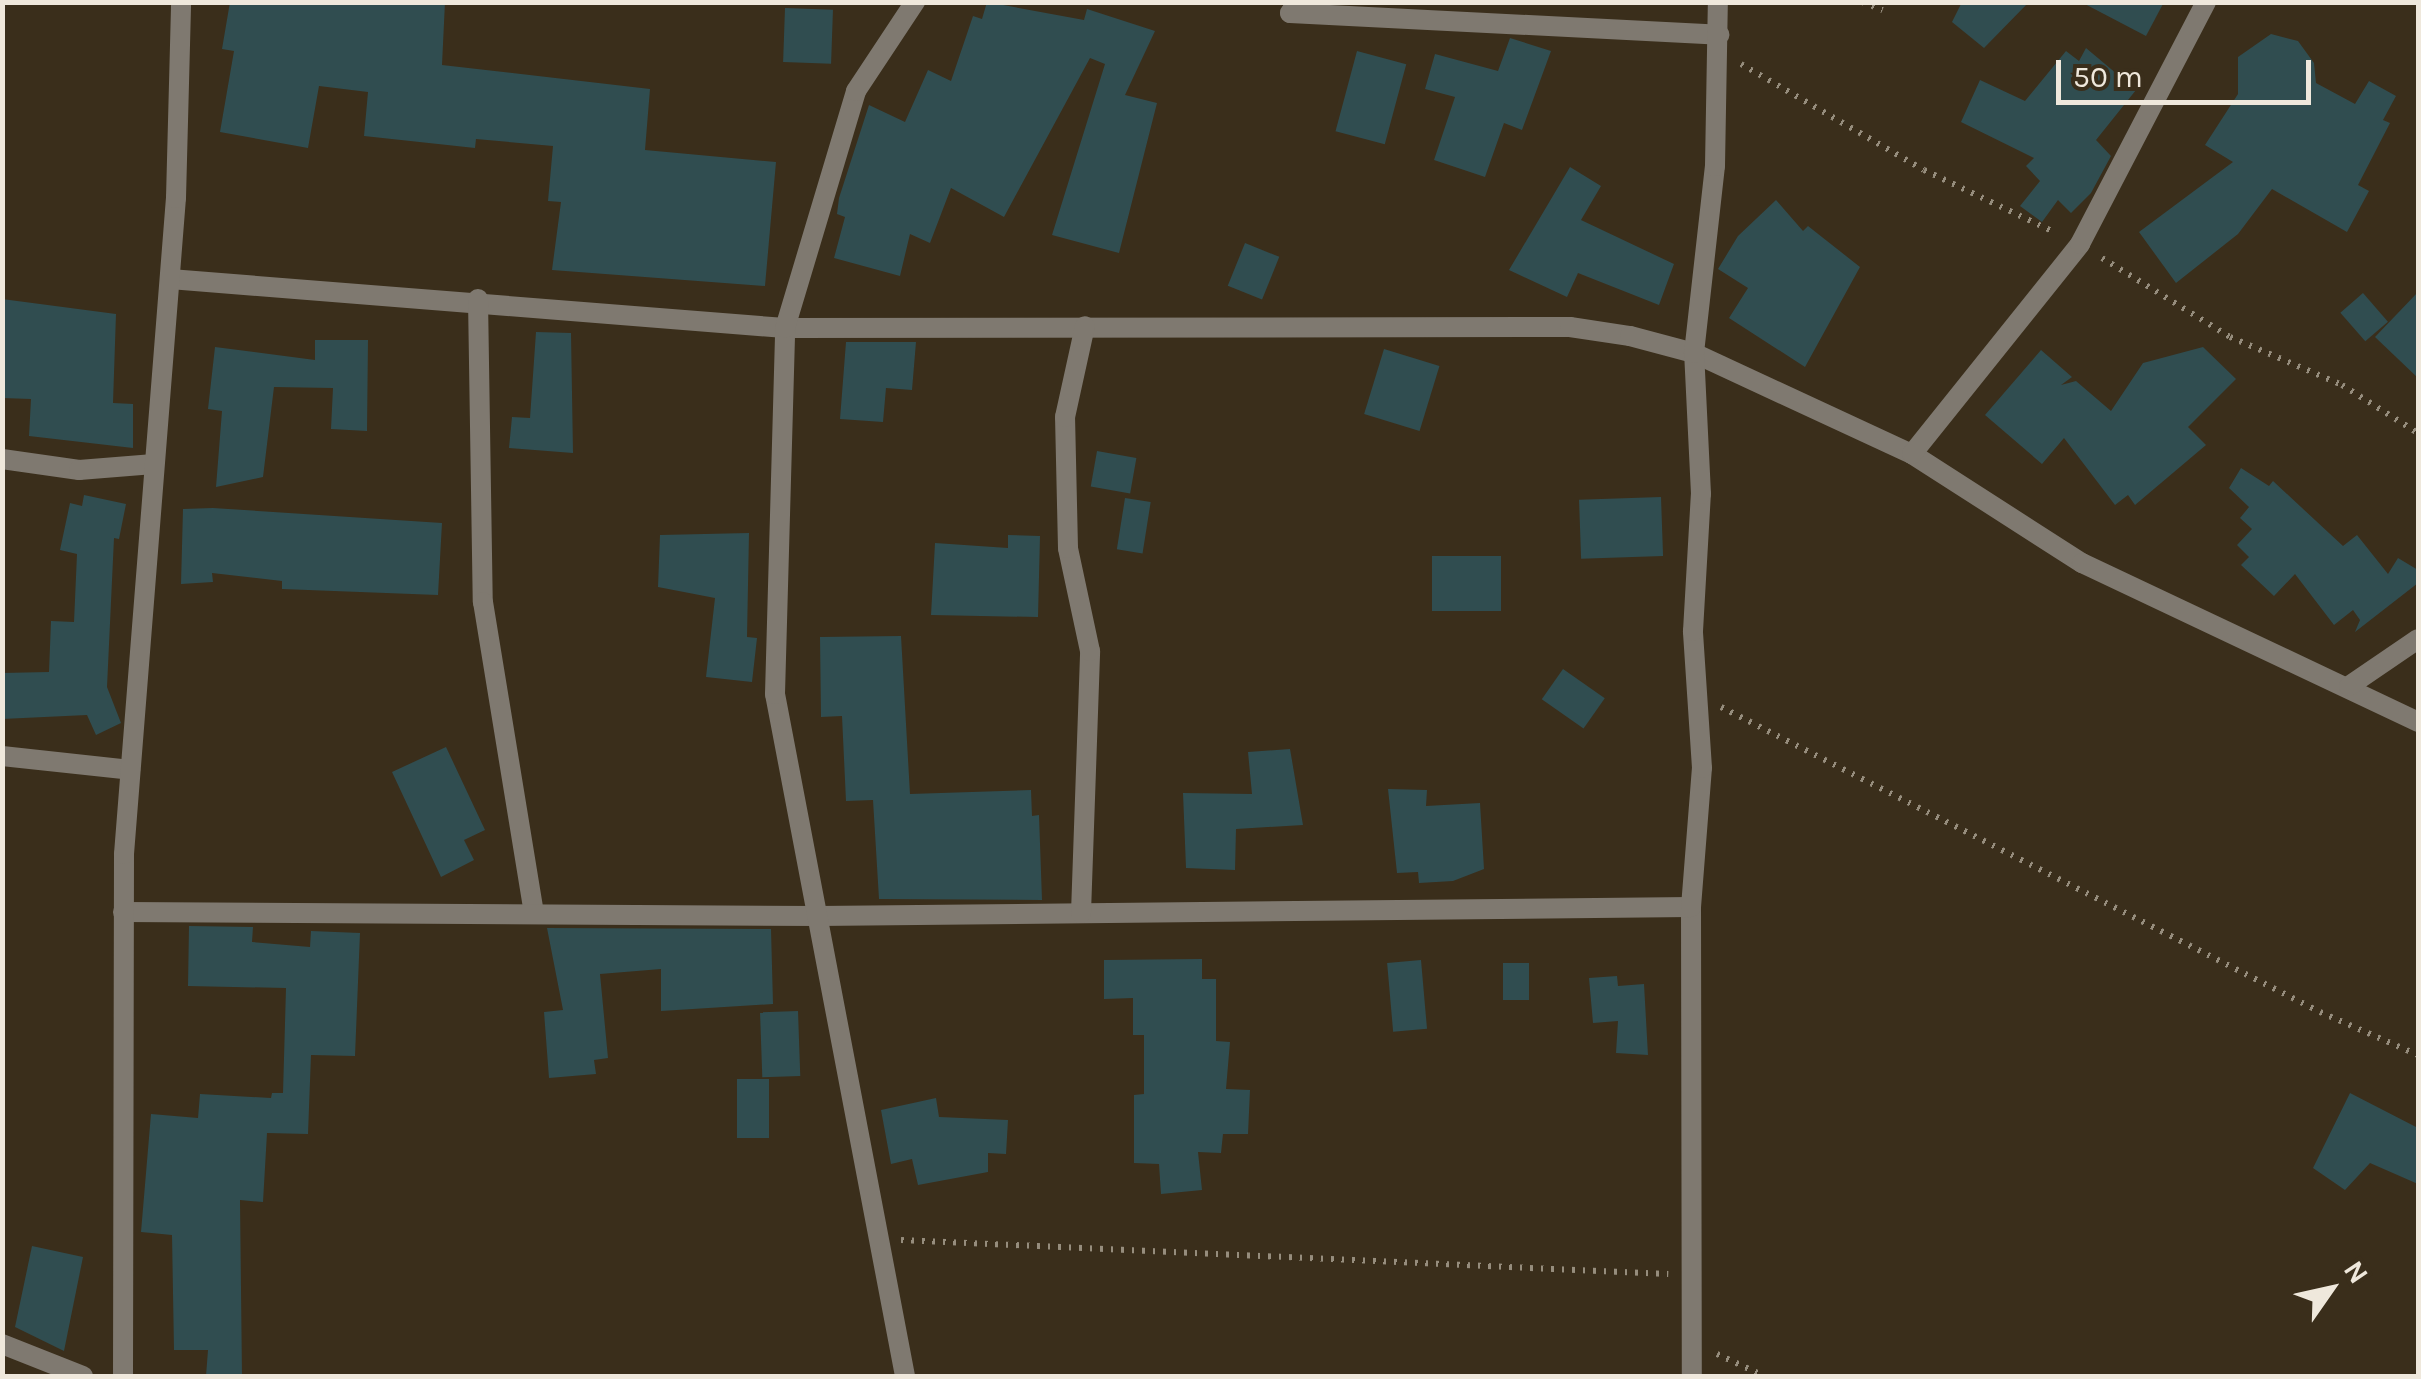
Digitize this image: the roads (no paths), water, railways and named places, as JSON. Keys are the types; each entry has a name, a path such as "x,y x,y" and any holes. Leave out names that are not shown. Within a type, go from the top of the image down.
{"street":[{"path":"124,1376 123,912 130,770 170,279 181,2"},
{"path":"905,1376 776,694 785,328 856,91 915,2"},
{"path":"1297,2 1290,14 1719,35"},
{"path":"1692,1376 1691,907 1702,768 1693,631 1701,494 1694,353 1715,166 1718,2"},
{"path":"1912,454 2080,244 2206,2"},
{"path":"170,279 478,299 785,328 1570,327 1694,353 1912,454 2082,563 2349,686 2418,722"},
{"path":"478,299 483,602 534,914"},
{"path":"1080,913 1090,652 1068,548 1066,417 1085,326"},
{"path":"2,458 79,470 154,464"},
{"path":"2349,686 2418,640"},
{"path":"2,756 130,770"},
{"path":"123,912 818,916 1691,907"},
{"path":"2,1344 83,1376"}]}
